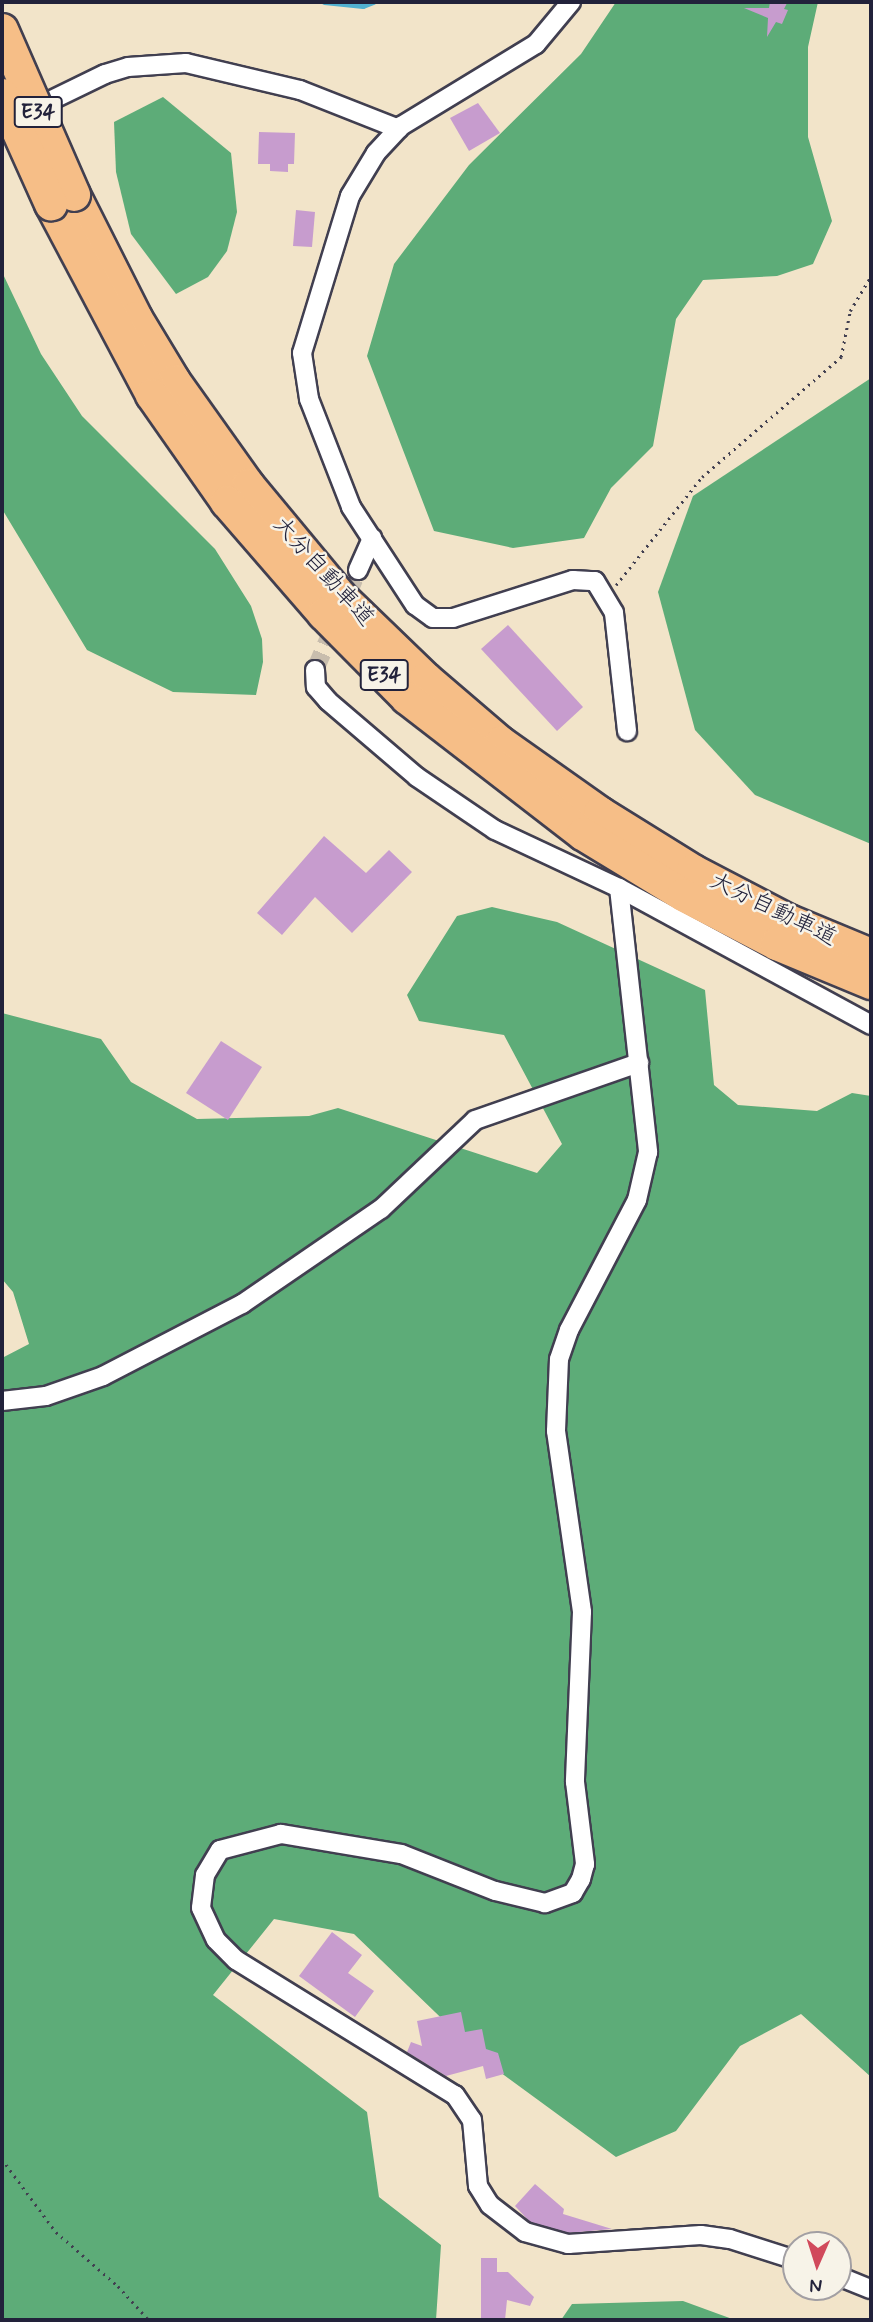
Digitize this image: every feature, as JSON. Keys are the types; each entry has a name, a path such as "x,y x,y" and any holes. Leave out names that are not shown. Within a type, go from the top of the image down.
{"highway":[{"name":"大分自動車道","path":"2,30 63,199 152,395 227,502 324,614 407,698 486,762 594,841 777,944 871,983"},
{"name":"大分自動車道","path":"2,95 174,381 248,485 340,596 426,679 501,743 600,813 693,871 789,921 871,955"}],"street":[{"path":"571,2 536,44 399,129 376,153 350,196 302,353 309,399 351,507 408,597 433,618 471,615 573,580 596,581 608,596 618,636 627,731"},
{"path":"2,126 105,74 154,64 186,63 324,98 399,129"},
{"path":"358,570 372,538"},
{"path":"315,670 316,687 328,701 448,799 495,830 619,888 871,1025"},
{"path":"619,888 648,1152 637,1200 569,1330 559,1359 556,1431 583,1612 575,1782 585,1864 581,1879 573,1894 545,1903 495,1891 401,1854 281,1834 220,1850 205,1875 201,1908 216,1940 236,1960 454,2095 472,2120 478,2186 490,2204 525,2232 568,2244 701,2235 782,2256"},
{"path":"2,1401 47,1396 103,1376 243,1304 381,1209 475,1120 639,1063"},
{"path":"852,2282 871,2289"}],"path":[{"path":"608,596 702,477 841,357 850,312 871,276"},
{"path":"2,2159 56,2232 118,2286 149,2320"}],"green space":[{"path":"616,2 818,2 808,47 808,137 832,221 813,264 777,276 703,280 676,319 653,446 611,488 584,538 513,548 434,531 367,356 394,264 469,165 581,54"},
{"path":"163,97 231,153 237,212 227,251 208,277 176,294 131,234 116,172 114,122"},
{"path":"2,272 41,354 82,416 215,549 251,606 262,639 263,662 256,695 173,692 87,650 2,509"},
{"path":"871,378 871,844 755,795 695,730 658,592 693,496"},
{"path":"492,907 557,922 705,990 714,1085 738,1105 817,1111 852,1093 871,1096 871,2077 801,2014 740,2046 676,2131 616,2157 489,2064 354,1934 274,1919 213,1995 367,2112 379,2197 441,2245 436,2320 2,2320 2,1358 29,1344 13,1292 2,1279 2,1013 101,1039 131,1082 197,1119 309,1116 338,1108 537,1173 562,1144 504,1035 419,1021 407,995 457,916"},
{"path":"683,2301 735,2320 561,2320 572,2304"}],"building":[{"path":"770,2 787,3 784,9 788,10 782,24 776,22 767,37 768,18 744,8 769,8"},
{"path":"478,103 500,133 469,151 450,118"},
{"path":"259,132 295,133 294,164 288,164 288,172 270,171 270,164 258,164"},
{"path":"296,210 315,212 312,247 293,246"},
{"path":"508,625 583,707 557,731 481,649"},
{"path":"324,836 366,873 389,850 412,872 352,933 315,897 282,935 257,913"},
{"path":"221,1041 262,1067 228,1120 186,1093"},
{"path":"332,1932 362,1955 348,1973 374,1991 355,2017 299,1976"},
{"path":"461,2012 465,2032 482,2029 486,2049 498,2053 504,2074 486,2079 483,2066 446,2076 407,2052 411,2042 422,2046 417,2021"},
{"path":"535,2184 564,2209 563,2214 612,2229 569,2233 530,2222 515,2206"},
{"path":"481,2258 497,2258 497,2272 508,2272 534,2297 530,2306 507,2300 505,2320 481,2320"}],"waterway":[{"path":"324,2 363,6 373,2"}],"tunnel":[{"path":"315,670 358,570"}]}
